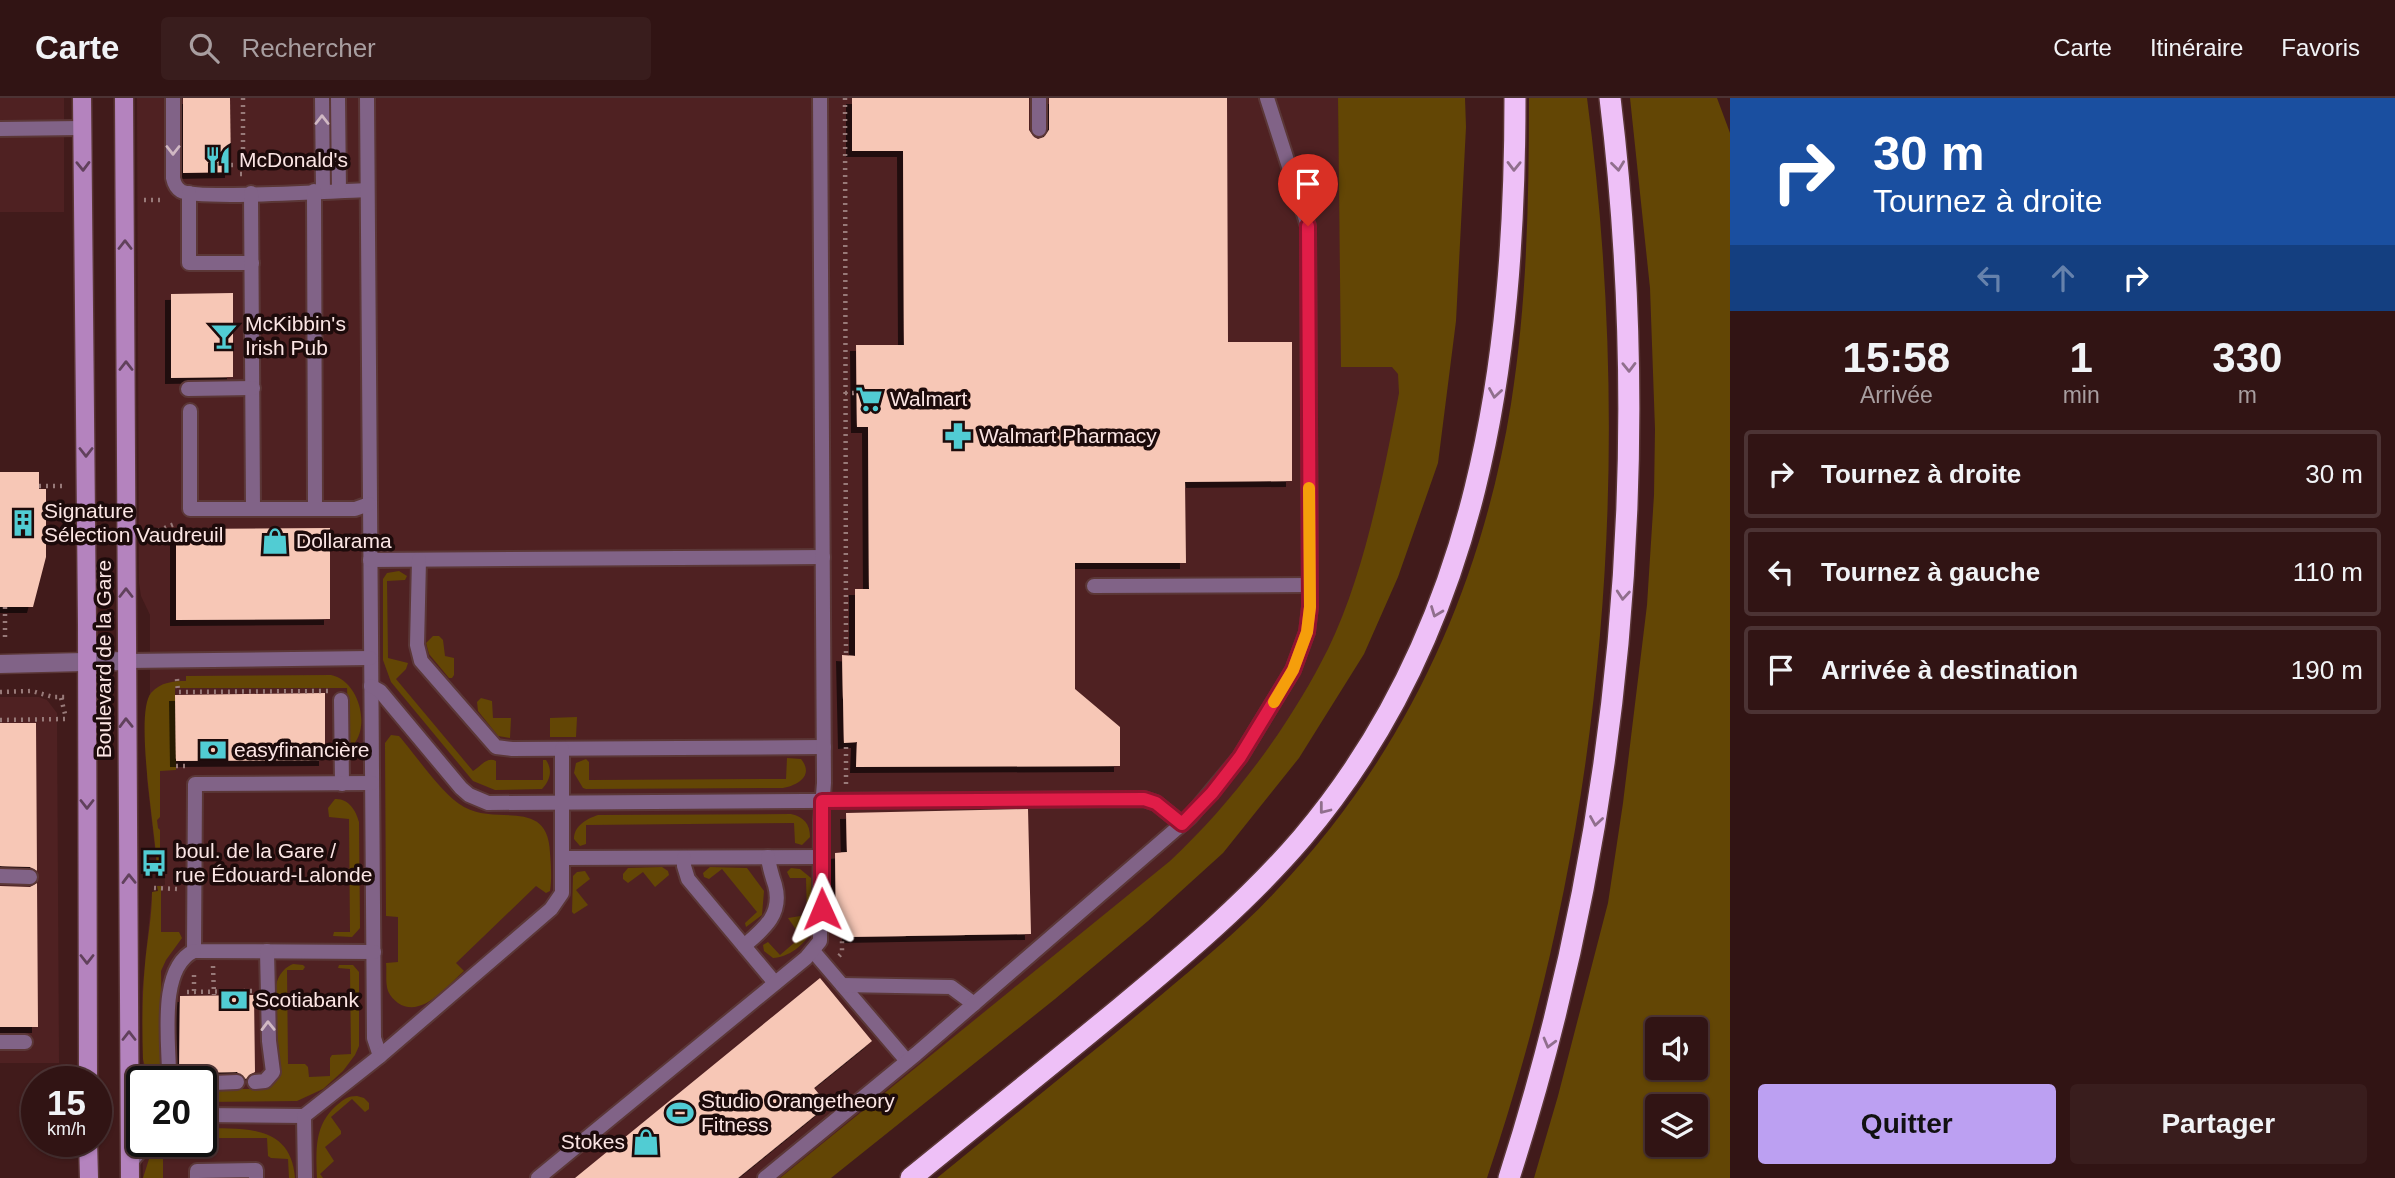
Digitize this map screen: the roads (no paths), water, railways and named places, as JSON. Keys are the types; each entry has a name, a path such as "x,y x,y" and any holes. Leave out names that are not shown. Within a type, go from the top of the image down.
{"highway":[{"path":"911,1178 1140,991 1235,909 1302,838 1332,800 1391,707 1421,648 1454,566 1483,460 1497,386 1509,278 1514,196 1514,98"},
{"path":"1509,1178 1553,1029 1575,929 1595,824 1618,649 1628,519 1629,364 1622,206 1609,98"}],"main road":[{"name":"Boulevard de la Gare","path":"82,98 88,1066"},
{"name":"Boulevard de la Gare","path":"124,98 130,1066"},
{"path":"88,1157 89,1178"}],"street":[{"path":"0,664 126,661"}],"lane":[{"path":"173,98 174,183 182,192 368,190"},
{"path":"315,509 322,98"},
{"path":"338,98 339,191"},
{"path":"367,98 375,1044 380,1056"},
{"path":"538,1178 775,983 821,941 824,747 820,98"},
{"path":"1039,98 1039,129"},
{"path":"765,1178 907,1061 1182,824 1212,793 1240,757 1293,670 1307,632 1310,585 1308,226 1267,98"},
{"path":"0,129 82,128"},
{"path":"189,193 189,263 252,263"},
{"path":"251,193 253,509"},
{"path":"188,389 253,388"},
{"path":"190,411 190,509 355,509 369,504"},
{"path":"370,561 823,558"},
{"path":"419,560 417,645 421,661 491,744 503,749 824,747"},
{"path":"1094,586 1310,585"},
{"path":"126,661 370,658"},
{"path":"371,686 380,691 448,775 469,795 488,803 1144,799 1156,803 1182,824"},
{"path":"341,695 342,783"},
{"path":"217,1115 304,1116 380,1056 554,907 562,893 562,749"},
{"path":"194,951 195,784 372,783"},
{"path":"744,946 766,928 776,910 777,897 768,857"},
{"path":"562,858 821,857"},
{"path":"684,858 688,879 775,983"},
{"path":"0,876 30,877"},
{"path":"169,1066 169,986 176,967 194,951 374,952"},
{"path":"256,1082 265,1081 273,1072 269,1041 267,951"},
{"path":"813,951 907,1061"},
{"path":"842,985 951,987 974,1004"},
{"path":"0,1042 25,1042"},
{"path":"217,1083 237,1082"},
{"path":"304,1116 305,1178"},
{"path":"197,1178 197,1171 256,1170 256,1178"}],"place":[{"name":"McDonald's","path":"218,160"},
{"name":"McKibbin's Irish Pub","path":"224,336"},
{"name":"Walmart","path":"869,399"},
{"name":"Walmart Pharmacy","path":"958,436"},
{"name":"Signature Sélection Vaudreuil","path":"23,523"},
{"name":"Dollarama","path":"275,541"},
{"name":"easyfinancière","path":"213,750"},
{"name":"boul. de la Gare / rue Édouard-Lalonde","path":"154,863"},
{"name":"Scotiabank","path":"234,1000"},
{"name":"Studio Orangetheory Fitness","path":"680,1113"},
{"name":"Stokes","path":"646,1142"}]}
